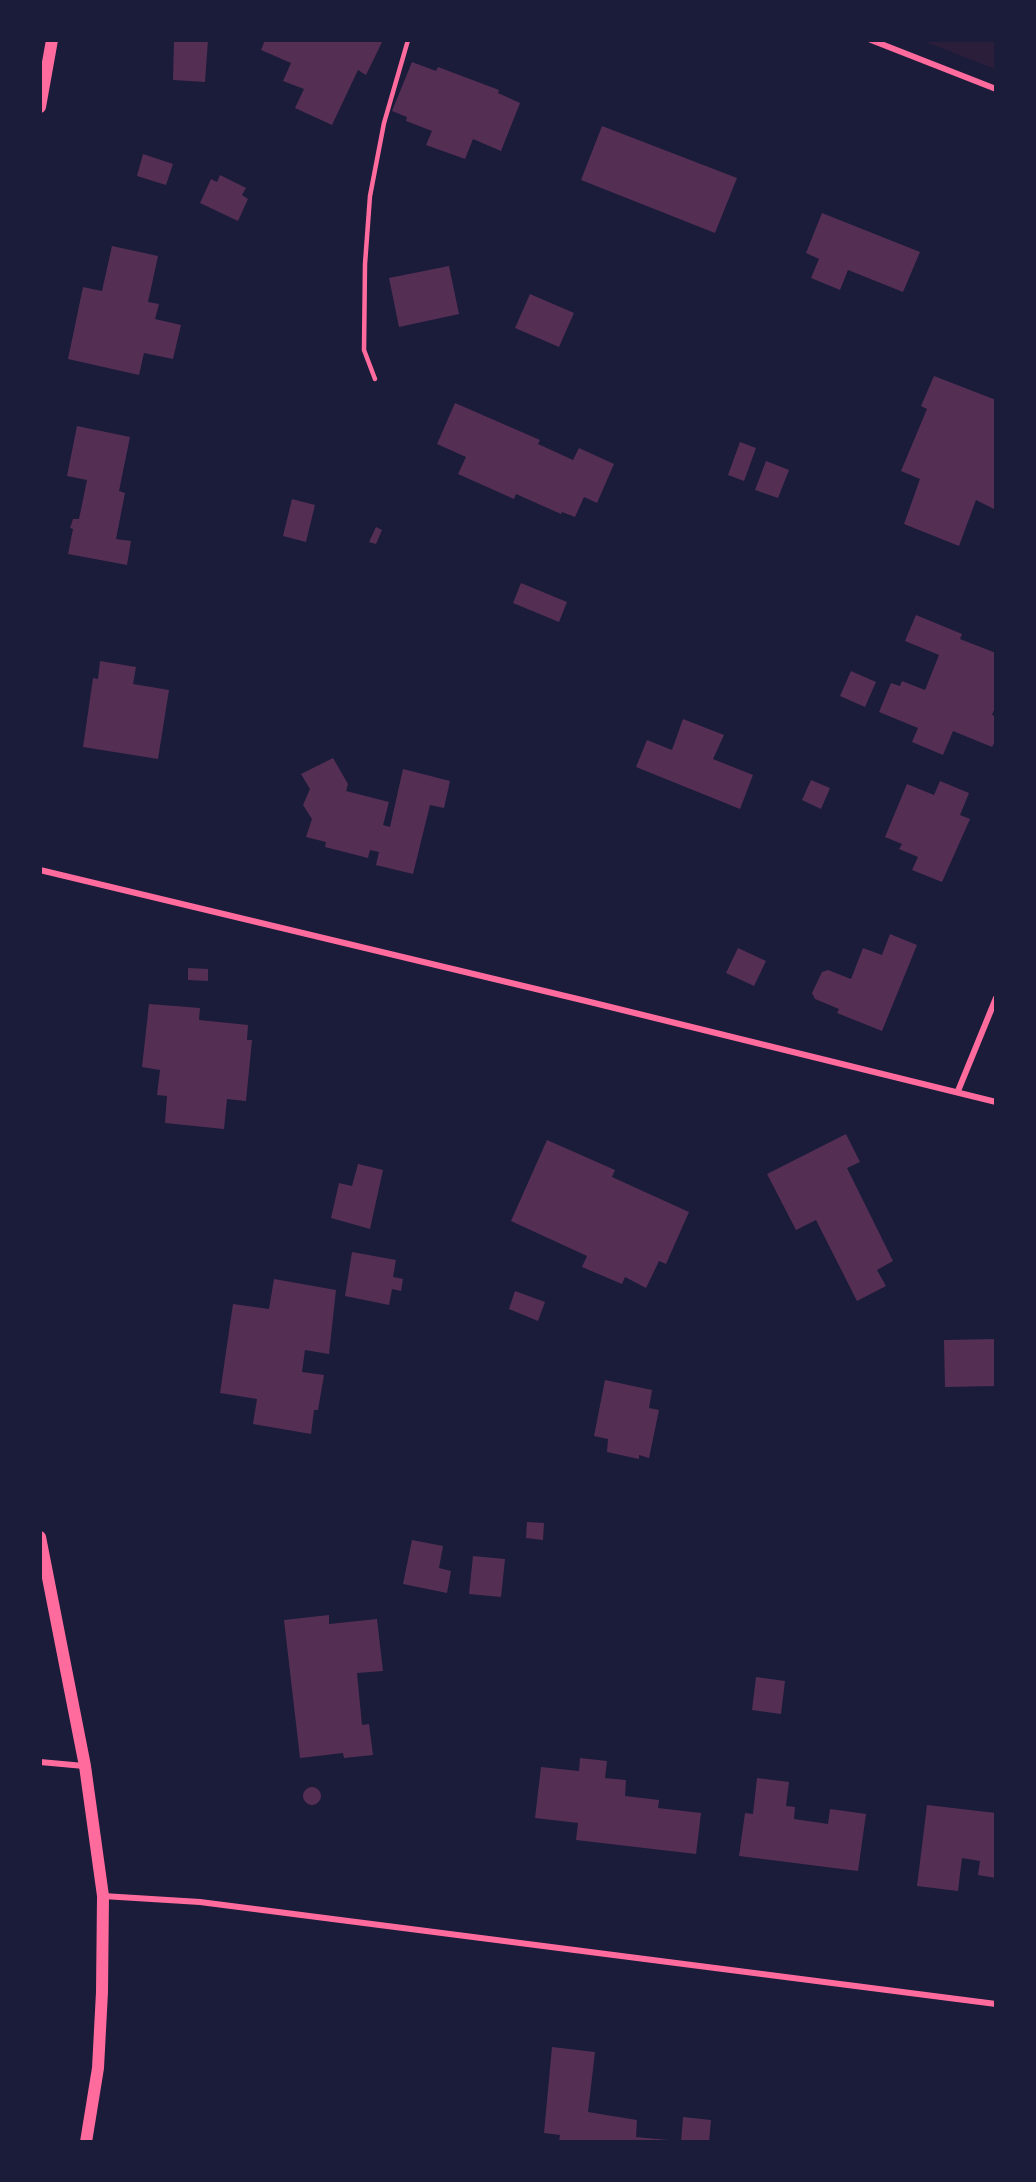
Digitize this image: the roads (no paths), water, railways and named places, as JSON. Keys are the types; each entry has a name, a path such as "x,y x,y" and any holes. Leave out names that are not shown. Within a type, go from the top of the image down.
{"main road":[{"path":"40,107 52,40"},
{"path":"40,1537 85,1766 103,1896 98,2068 86,2142"}],"street":[{"path":"871,40 996,89"},
{"path":"40,870 160,897 996,1102"},
{"path":"958,1091 996,998"},
{"path":"40,1762 85,1766"},
{"path":"103,1896 200,1902 996,2004"}],"lane":[{"path":"375,379 364,350 365,264 370,196 384,123 408,40"}]}
